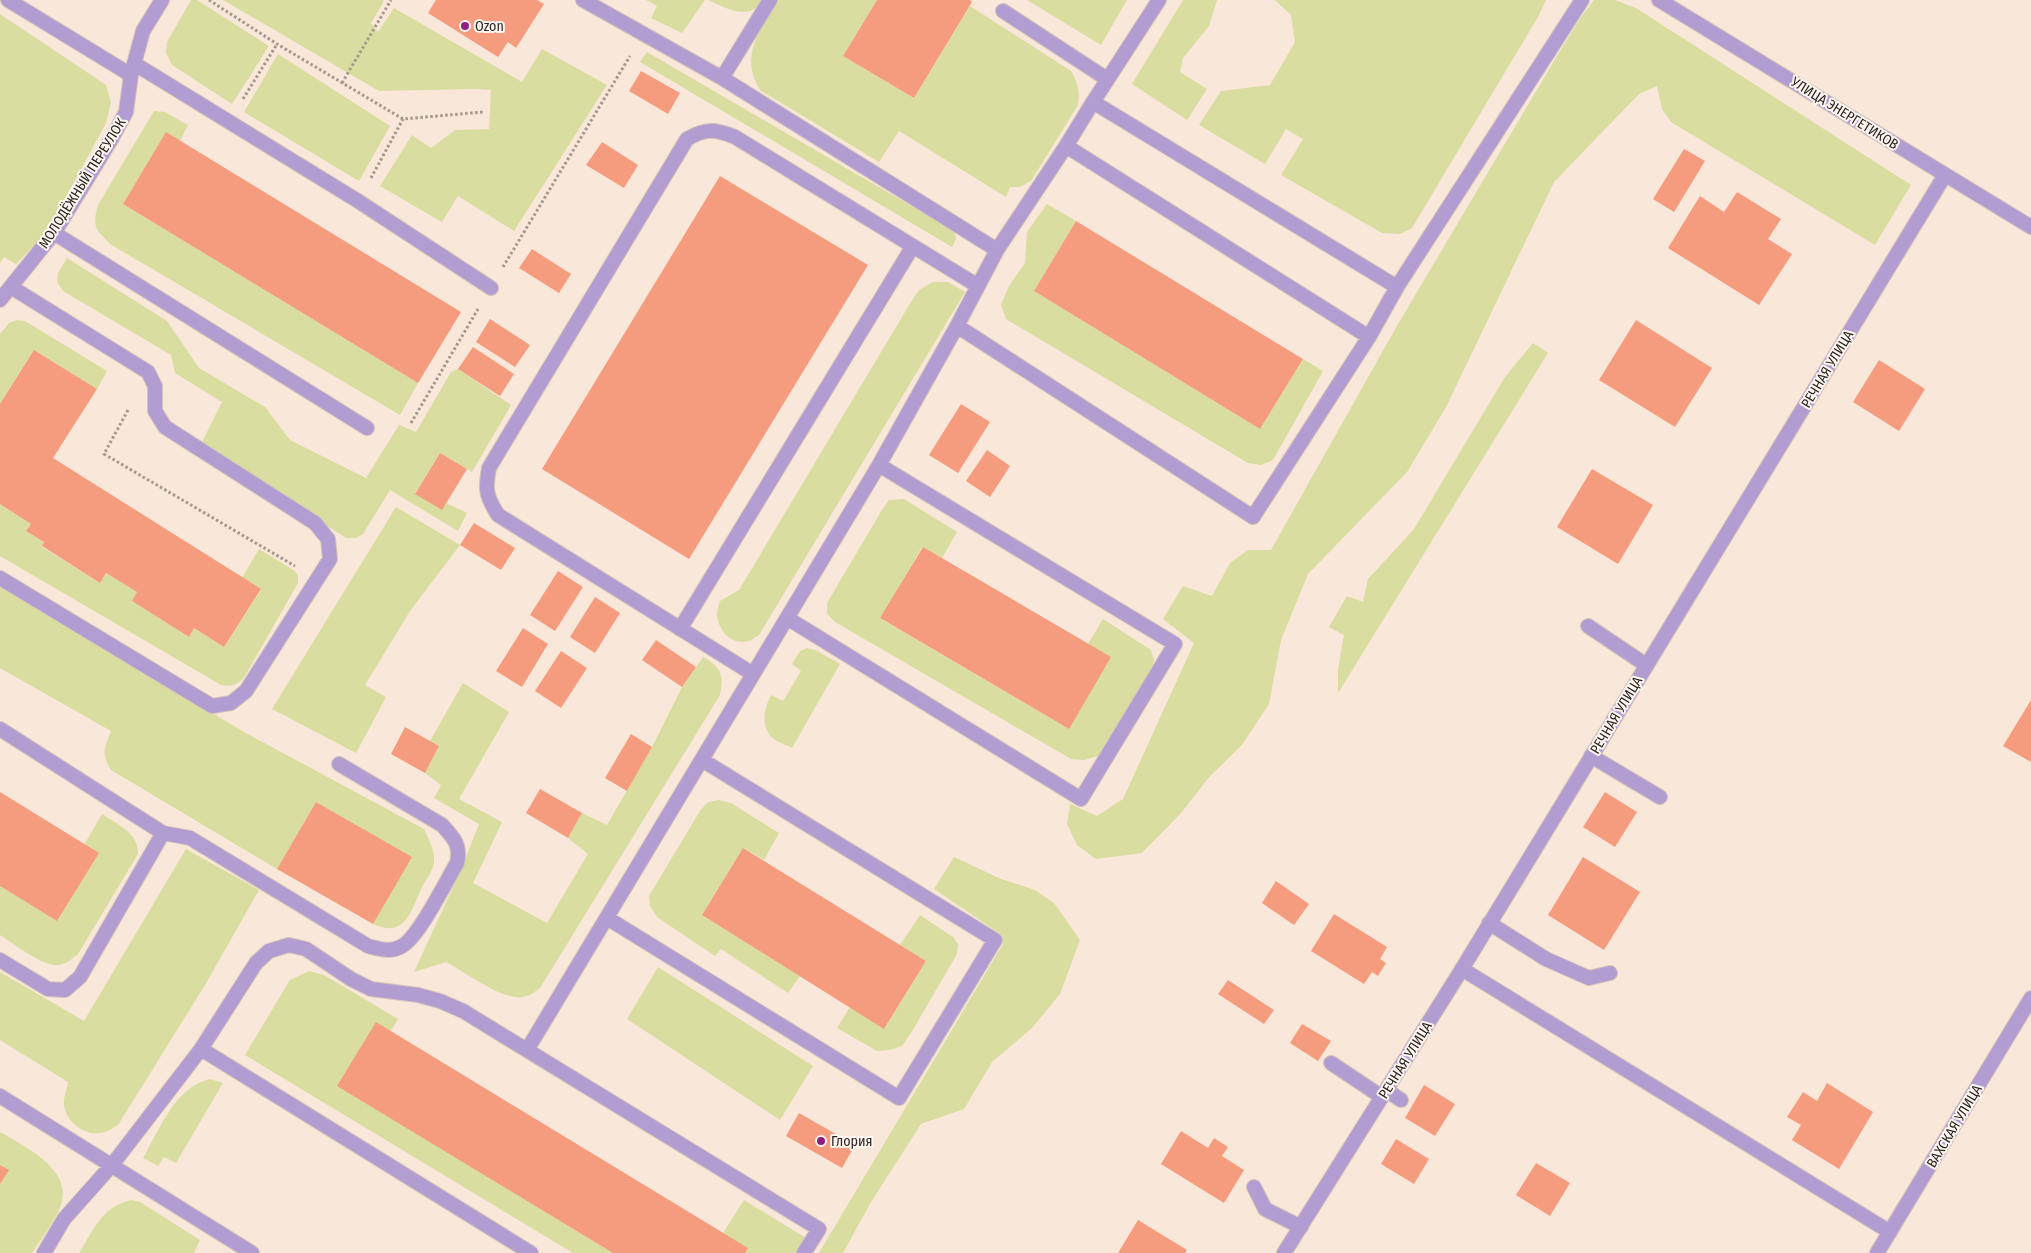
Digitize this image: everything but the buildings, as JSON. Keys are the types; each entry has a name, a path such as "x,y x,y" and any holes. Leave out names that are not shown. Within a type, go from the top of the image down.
{"street":[{"path":"8,0 229,122 358,201 491,288"},
{"name":"МОЛОДЁЖНЫЙ ПЕРЕУЛОК","path":"0,300 54,233 112,138 126,112 133,69 143,31 162,0"},
{"path":"583,0 722,78 997,250"},
{"path":"722,78 770,0"},
{"path":"527,1050 880,465 958,326 997,250 1066,146 1158,0"},
{"path":"958,326 1253,517 1369,337 1397,287 1582,0"},
{"name":"УЛИЦА ЭНЕРГЕТИКОВ","path":"1659,0 1680,5 1945,175 2031,227"},
{"path":"1003,11 1107,79"},
{"path":"1093,102 1397,287"},
{"path":"753,674 498,515 490,502 486,488 489,468 687,139 699,132 718,130 735,137 978,286"},
{"path":"1066,146 1369,337"},
{"name":"РЕЧНАЯ УЛИЦА","path":"1284,1253 1462,968 1945,175"},
{"path":"54,233 367,428"},
{"path":"680,629 913,246"},
{"path":"0,578 212,706 231,703 246,692 330,559 328,539 314,524 165,427 156,412 155,386 148,372 10,288"},
{"path":"787,618 1081,799 1175,644 880,465"},
{"path":"1588,626 1646,665"},
{"path":"0,729 163,833 190,838 368,946 387,951 402,946 414,936 457,863 460,851 453,838 442,825 340,764"},
{"path":"1591,756 1660,797"},
{"path":"607,918 898,1098 995,940 702,760"},
{"path":"0,960 48,989 65,990 80,977 163,833"},
{"path":"1489,923 1546,959 1589,978 1610,973"},
{"path":"44,1253 64,1219 112,1165 201,1049 256,963 269,951 289,945 306,949 371,989 440,1001 463,1011 819,1229 804,1253"},
{"path":"1462,968 1890,1232"},
{"name":"ВАХСКАЯ УЛИЦА","path":"1877,1253 2031,998"},
{"path":"201,1049 531,1253"},
{"path":"1332,1063 1384,1093 1401,1100"},
{"path":"0,1096 252,1253"},
{"path":"1254,1187 1265,1208 1300,1227"}],"path":[{"path":"209,0 277,44 403,119 484,112"},
{"path":"342,83 391,0"},
{"path":"411,422 644,34"},
{"path":"229,122 277,44"},
{"path":"358,201 403,119"}],"green space":[{"path":"191,0 197,0 269,46 232,104 172,65 166,53 167,42"},
{"path":"223,0 382,0 384,1 371,23 378,32 394,8 522,82 542,49 607,85 514,231 458,196 442,222 380,186 412,135 431,148 455,130 489,129 491,90 379,91"},
{"path":"646,0 705,0 682,33 651,18 657,6"},
{"path":"708,0 763,0 757,7 744,12 730,9"},
{"path":"778,0 877,0 843,56 914,98 970,6 1071,71 1078,87 1078,105 1031,181 1020,187 1010,187 1006,197 899,131 879,162 760,90 751,66 754,44"},
{"path":"1027,0 1127,0 1101,45"},
{"path":"1183,0 1217,0 1209,26 1183,58 1180,72 1207,89 1187,120 1132,84"},
{"path":"1275,0 1546,0 1538,17 1412,228 1400,234 1382,233 1281,175 1303,139 1286,129 1265,164 1199,125 1221,91 1270,85 1295,42 1291,15"},
{"path":"1594,0 1615,0 1636,8 1911,185 1875,245 1671,122 1662,109 1657,86 1639,94 1554,182 1446,407 1407,472 1308,574 1281,640 1269,704 1242,745 1210,776 1181,813 1142,853 1096,859 1077,845 1067,824 1070,804 1097,816 1123,799 1194,643 1163,619 1183,586 1212,596 1230,563 1248,550 1271,550 1398,324 1557,56"},
{"path":"0,14 106,85 111,102 106,123 47,232 16,264 4,257 0,263"},
{"path":"647,52 954,231 956,239 952,247 640,62"},
{"path":"278,54 390,126 359,181 244,112"},
{"path":"154,111 165,112 188,125 180,141 166,133 123,204 418,383 400,415 110,244 101,234 95,223 98,205"},
{"path":"1047,204 1076,221 1034,291 1260,429 1303,359 1323,371 1273,460 1261,465 1248,463 1006,319 1001,305 1009,286 1025,263 1027,232"},
{"path":"67,258 167,321 199,368 265,407 290,440 366,478 399,425 416,432 451,372 458,369 511,405 472,472 440,453 415,493 446,503 467,513 458,531 390,490 363,534 356,538 346,538 201,444 222,402 175,373 171,355 63,291 57,282 58,273"},
{"path":"933,282 948,282 965,292 759,635 749,641 742,642 731,639 719,625 717,611 720,601 739,590 911,302 919,290"},
{"path":"17,320 25,321 107,371 97,389 34,350 0,404 0,334 9,323"},
{"path":"1533,343 1548,353 1338,693 1338,670 1344,635 1329,627 1347,596 1363,602 1368,579 1414,529 1505,377"},
{"path":"904,499 957,532 942,558 922,547 881,619 1069,729 1088,644 1103,619 1151,650 1154,660 1152,669 1098,756 1084,760 1071,759 835,622 827,614 827,603 882,510 889,500"},
{"path":"0,504 31,524 26,531 44,542 42,547 100,583 106,573 137,592 132,601 189,637 194,628 224,647 261,590 242,578 259,549 295,571 298,576 298,583 245,676 234,685 221,685 0,556"},
{"path":"396,507 460,545 410,611 365,685 386,697 356,753 272,709"},
{"path":"0,587 244,732 424,829 433,849 434,863 405,920 393,928 384,928 373,924 411,857 316,802 277,869 111,770 105,751 111,731 0,668"},
{"path":"807,648 815,650 840,664 792,748 770,735 765,724 765,712 771,695 783,701 801,671 792,664 800,651"},
{"path":"703,657 714,664 720,672 722,682 720,695 540,988 530,995 523,997 505,995 484,985 446,962 414,972 460,872 479,824 434,798 441,785 425,773 439,746 430,741 463,683 509,712 459,799 502,822 473,883 547,923 588,854 568,838 582,813 607,825 652,747 682,687"},
{"path":"719,800 731,803 779,833 764,860 743,848 702,915 800,976 788,993 721,949 715,956 657,917 650,906 649,896 700,811 708,802"},
{"path":"102,814 131,835 135,840 138,854 78,954 60,965 44,962 0,935 0,886 57,921 98,854 84,845"},
{"path":"186,849 259,890 205,985 118,1125 98,1133 85,1131 73,1123 66,1112 64,1099 68,1082 0,1040 0,972 84,1021"},
{"path":"954,857 1001,879 1035,890 1054,903 1080,940 1060,994 1032,1028 992,1062 964,1109 921,1124 871,1202 843,1253 819,1253 1003,944 1002,935 934,889"},
{"path":"920,915 953,937 958,944 957,954 902,1046 890,1050 877,1051 837,1028 850,1007 885,1028 926,961 900,945"},
{"path":"658,967 813,1066 780,1120 627,1019"},
{"path":"309,971 324,975 398,1019 391,1031 338,1086 613,1253 573,1253 245,1055 290,980"},
{"path":"210,1079 223,1083 176,1163 164,1157 158,1166 143,1158 162,1122 178,1100 187,1091"},
{"path":"0,1132 23,1145 46,1162 55,1172 61,1184 63,1196 59,1210 32,1253 0,1253 0,1184 8,1170 0,1165"},
{"path":"131,1200 140,1202 200,1240 194,1253 79,1253 100,1220 113,1208"},
{"path":"744,1200 806,1238 797,1253 745,1253 723,1233"}],"place":[{"name":"Ozon","path":"465,26"},
{"name":"Глория","path":"821,1141"}]}
